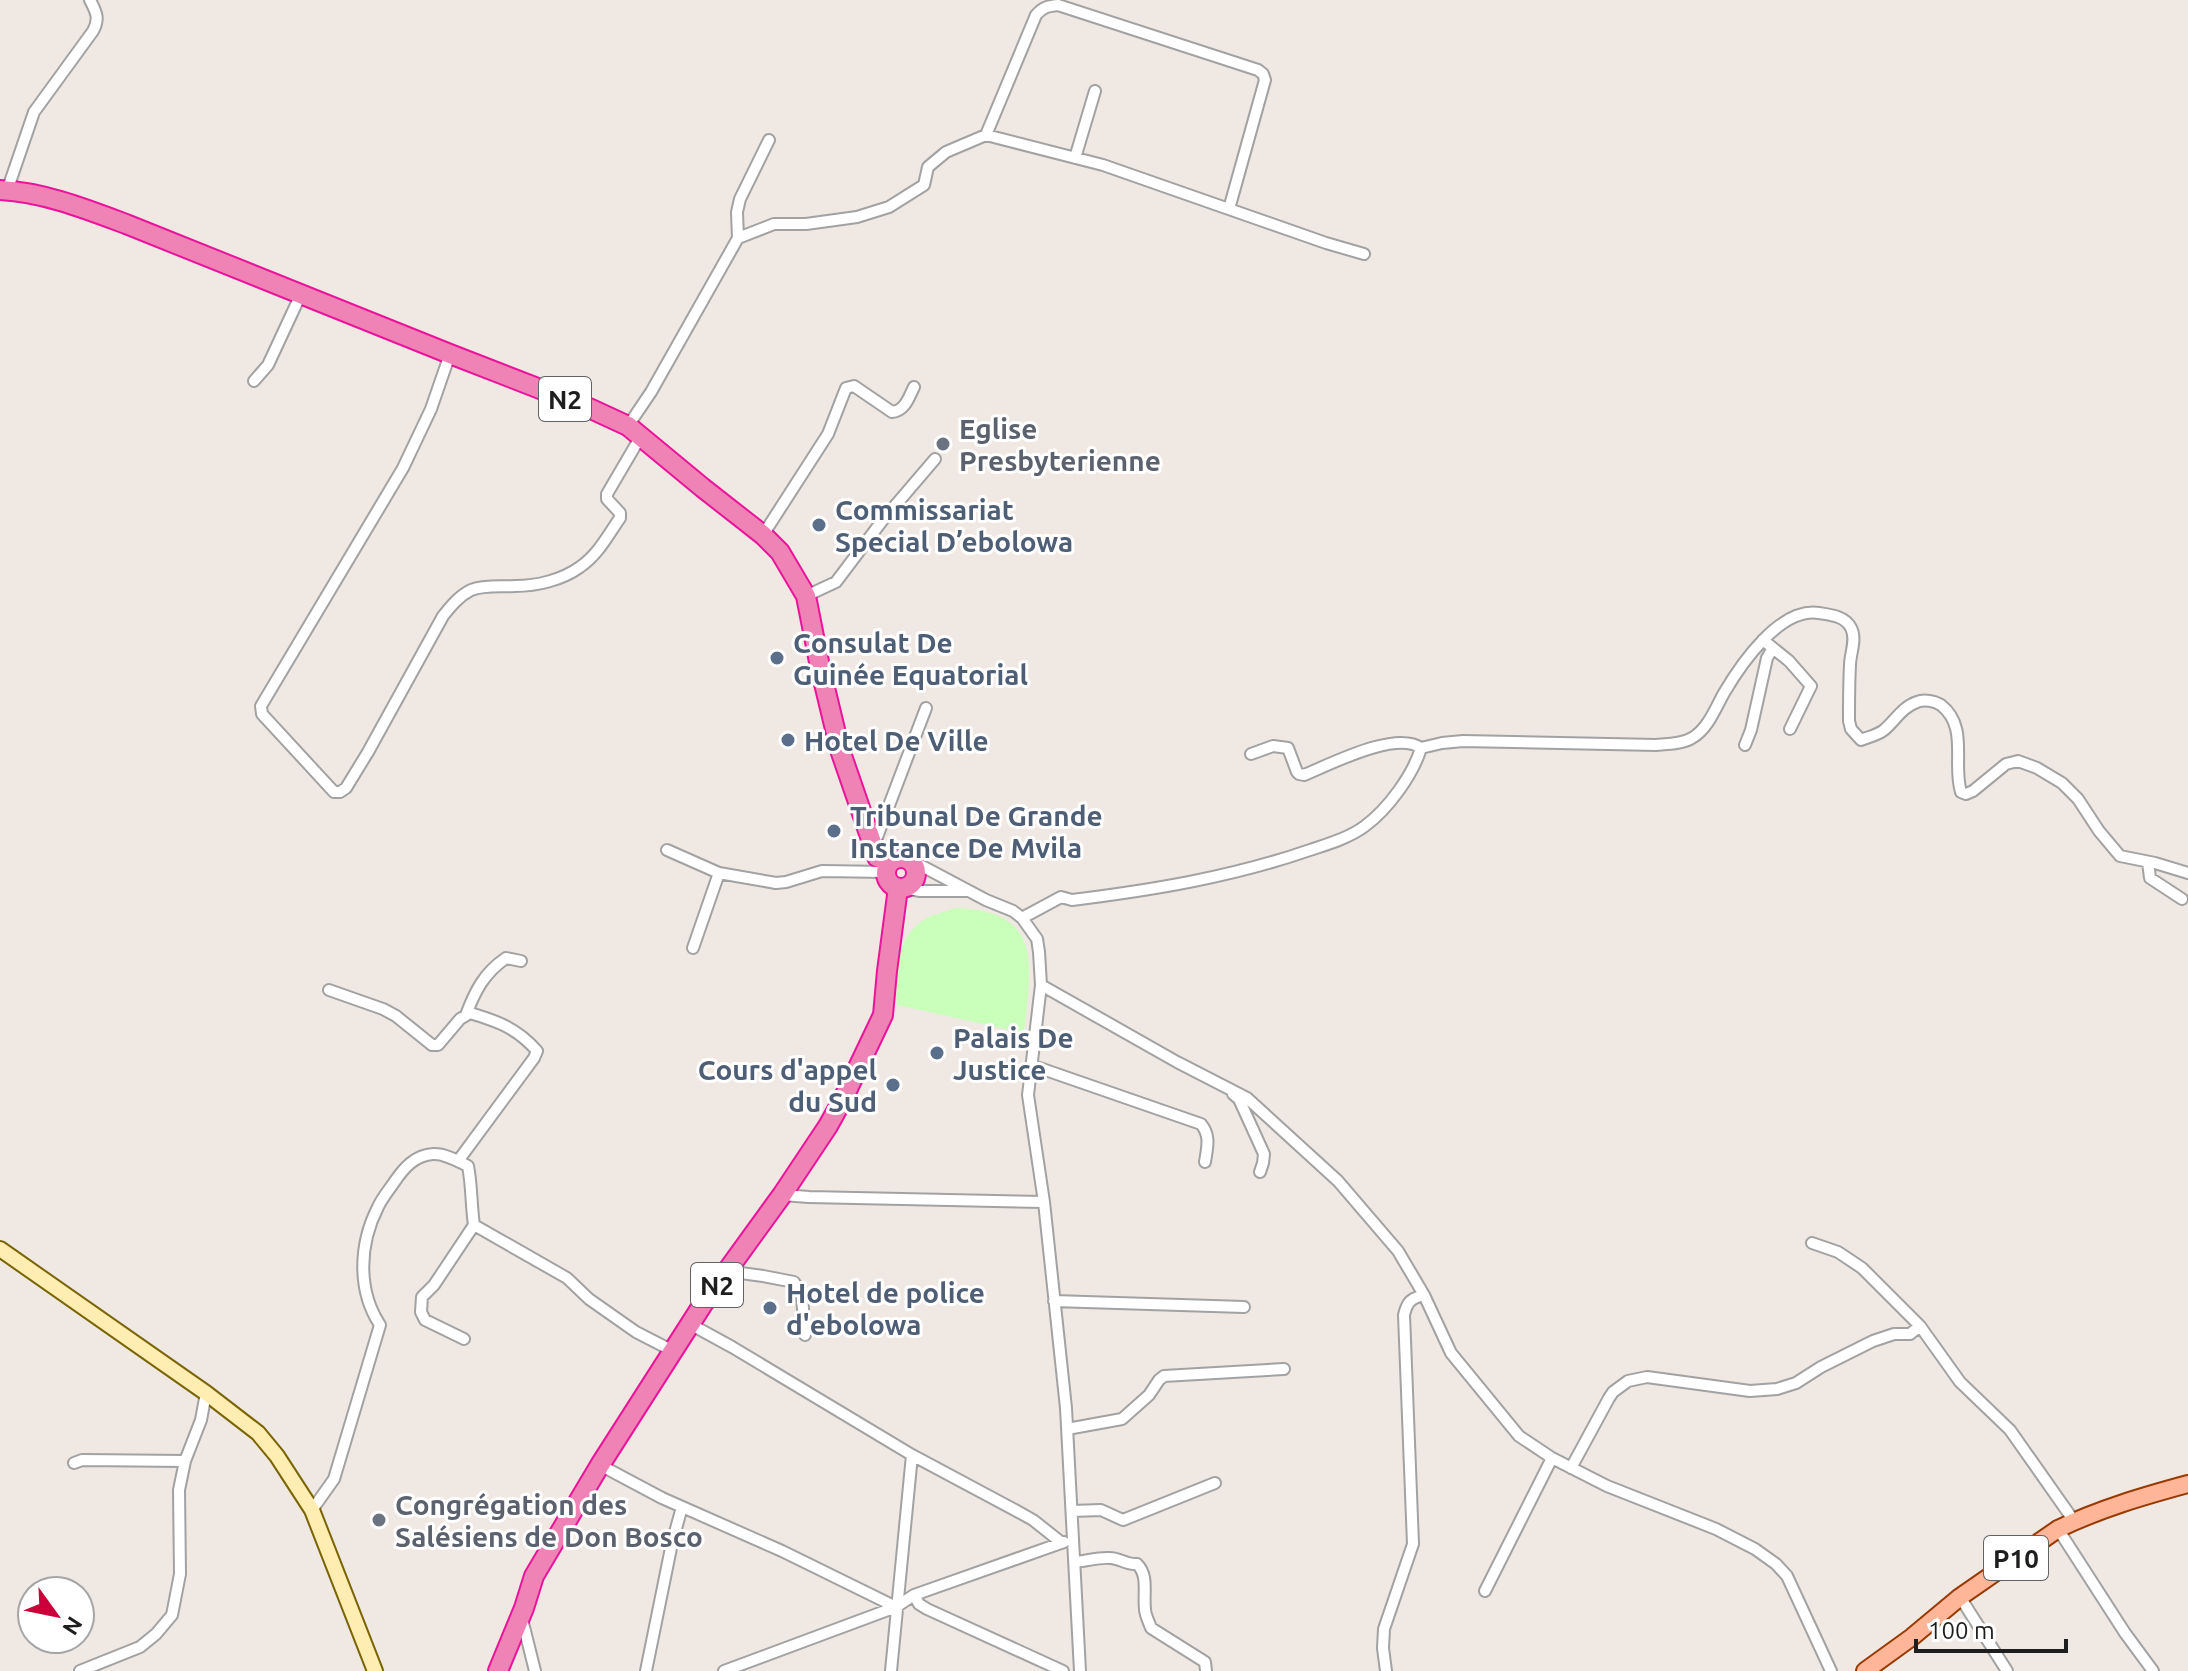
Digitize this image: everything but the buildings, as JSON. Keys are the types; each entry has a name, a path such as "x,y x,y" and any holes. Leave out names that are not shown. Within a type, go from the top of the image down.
{"highway":[{"name":"N2","path":"4,191 76,205 589,408 634,431 780,552 806,596 840,750 877,857 889,867 889,882 901,888 909,885 916,876 913,864"},
{"path":"889,867 903,858 913,864"},
{"name":"N2","path":"498,1671 534,1576 600,1465 690,1324 828,1126 883,1015 901,888"}],"main road":[{"path":"0,1249 258,1433 312,1510 375,1671"},
{"name":"P10","path":"1865,1671 1960,1597 2058,1529 2188,1484"}],"street":[{"path":"4,191 34,112 98,22 90,0"},
{"path":"986,135 1036,15 1042,8 1058,5 1263,74 1265,80 1229,209"},
{"path":"1075,158 1095,91"},
{"path":"738,238 774,224 847,219 889,207 924,185 928,167 946,152 986,135 1103,165 1364,254"},
{"path":"450,354 431,409 403,468 261,706 262,714 334,792 346,788 443,616 457,599 483,587 553,581 580,568 595,554 620,518 607,494 651,392 738,238 740,199 769,140"},
{"path":"254,381 268,365 301,294"},
{"path":"763,535 828,434 846,388 854,386 892,412 898,412 914,387"},
{"path":"806,596 836,582 882,521 935,459"},
{"path":"1421,748 1463,741 1656,745 1679,742 1694,737 1709,721 1726,689 1763,640 1786,621 1812,612 1838,616 1851,627 1849,721 1851,729 1861,740 1884,731 1896,715 1919,701 1937,701 1950,713 1957,728 1957,776 1961,792 1966,794 1973,791 2006,764 2018,761 2062,783 2078,799 2120,856 2188,873"},
{"path":"1763,640 1789,661 1811,686 1790,729"},
{"path":"1745,745 1767,658 1773,648"},
{"path":"874,847 926,708"},
{"path":"1251,754 1273,746 1288,748 1297,772 1304,775 1375,745 1413,742 1421,748"},
{"path":"1022,918 1061,897 1072,900 1188,884 1281,860 1354,833 1384,808 1413,770 1421,748"},
{"path":"667,850 719,873 776,883 822,871 889,867"},
{"path":"2148,862 2150,878 2182,899"},
{"path":"913,864 1013,911 1037,939 1041,985 1028,1095 1044,1202 1067,1429 1080,1671"},
{"path":"693,948 719,873"},
{"path":"901,888 968,891"},
{"path":"466,1015 475,990 492,968 506,958 521,961"},
{"path":"1041,985 1247,1098 1338,1181 1398,1251 1424,1295 1451,1353 1519,1436 1552,1458 1607,1486 1716,1529 1776,1564 1795,1590 1831,1671"},
{"path":"329,990 383,1009 435,1046 460,1019 470,1013 501,1022 537,1051 458,1161"},
{"path":"1031,1065 1201,1124 1209,1140 1205,1162"},
{"path":"1223,1084 1239,1099 1264,1154 1260,1172"},
{"path":"312,1510 334,1479 380,1325 364,1288 363,1253 369,1230 378,1206 405,1167 418,1157 435,1153 468,1166 474,1225 434,1285 422,1297 421,1312 425,1320 464,1339"},
{"path":"782,1195 1044,1202"},
{"path":"474,1225 567,1278 589,1299 636,1332 673,1351"},
{"path":"1812,1243 1838,1252 1862,1268 1920,1326 1960,1382 2010,1430 2074,1521"},
{"path":"726,1271 794,1282 802,1296 805,1335"},
{"path":"1386,1671 1384,1629 1413,1544 1404,1315 1406,1305 1412,1298 1424,1295"},
{"path":"1054,1301 1244,1307"},
{"path":"690,1324 912,1455 1033,1520 1062,1543"},
{"path":"1571,1468 1609,1398 1628,1381 1647,1377 1750,1391 1777,1389 1796,1383 1873,1341 1894,1334 1910,1334 1920,1326"},
{"path":"1067,1429 1122,1419 1149,1395 1164,1376 1284,1369"},
{"path":"80,1671 140,1647 172,1615 180,1574 179,1490 206,1393"},
{"path":"891,1671 912,1455"},
{"path":"1485,1591 1552,1458"},
{"path":"74,1463 82,1460 185,1461"},
{"path":"600,1465 682,1507 782,1551 896,1607"},
{"path":"1072,1511 1101,1510 1123,1520 1215,1483"},
{"path":"646,1671 682,1507"},
{"path":"2058,1529 2147,1669"},
{"path":"724,1671 896,1607 914,1595 1074,1539"},
{"path":"1075,1562 1108,1557 1120,1559 1128,1565 1137,1564 1147,1591 1145,1609 1151,1628 1205,1662 1206,1671"},
{"path":"914,1595 919,1604 927,1609 1063,1671"},
{"path":"1960,1597 2007,1671"},
{"path":"521,1616 535,1671"}],"green space":[{"path":"955,908 984,911 1005,919 1018,931 1026,946 1029,965 1024,1033 897,1005 898,967 904,942 919,923"}],"place":[{"name":"Eglise Presbyterienne","path":"943,444"},
{"name":"Commissariat Special D’ebolowa","path":"819,525"},
{"name":"Consulat De Guinée Equatorial","path":"777,658"},
{"name":"Hotel De Ville","path":"788,740"},
{"name":"Tribunal De Grande Instance De Mvila","path":"834,831"},
{"name":"Palais De Justice","path":"937,1053"},
{"name":"Cours d'appel du Sud","path":"893,1085"},
{"name":"Hotel de police d'ebolowa","path":"770,1308"},
{"name":"Congrégation des Salésiens de Don Bosco","path":"379,1520"}]}
